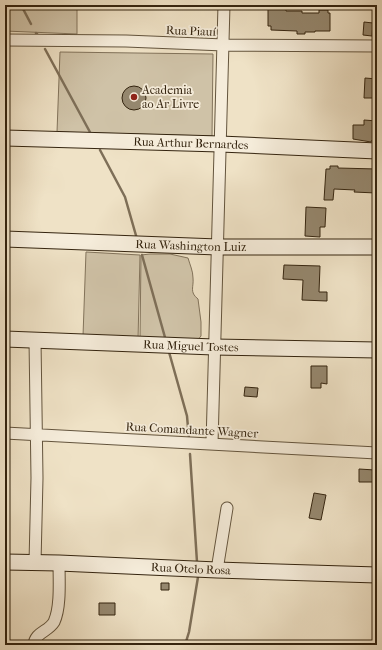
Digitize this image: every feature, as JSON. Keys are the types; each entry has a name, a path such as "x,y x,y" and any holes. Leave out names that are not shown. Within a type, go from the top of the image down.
{"street":[{"path":"212,444 224,5"},
{"name":"Rua Piauí","path":"5,40 224,45 377,46"},
{"name":"Rua Arthur Bernardes","path":"5,138 220,144 377,151"},
{"name":"Rua Washington Luiz","path":"5,239 218,247 377,247"},
{"name":"Rua Miguel Tostes","path":"5,339 214,347 377,350"},
{"path":"35,340 37,435 35,563"},
{"name":"Rua Comandante Wagner","path":"5,433 377,453"},
{"path":"217,570 227,508"},
{"name":"Rua Otelo Rosa","path":"5,562 377,575"},
{"path":"34,645 34,640 52,624 58,613 59,563"}],"shaded area":[{"path":"5,5 77,5 77,34 5,31"},
{"path":"60,52 213,54 212,136 57,132"},
{"path":"86,252 140,255 138,340 83,336"},
{"path":"170,254 188,258 193,275 192,289 198,299 201,322 201,336 196,342 140,340 141,255"}],"building":[{"path":"268,5 286,5 286,11 302,11 302,13 319,13 319,10 328,10 328,13 330,13 330,31 315,31 305,32 305,34 297,34 297,31 271,30 271,26 268,26"},
{"path":"364,22 373,23 372,36 363,35"},
{"path":"365,78 377,79 377,98 364,98"},
{"name":"Academia ao Ar Livre","path":"134,86 143,89 146,98 143,107 134,110 125,107 122,98 125,89"},
{"path":"364,120 377,121 377,140 372,140 371,142 353,139 353,125 364,125"},
{"path":"330,166 338,166 338,168 377,169 376,193 334,189 333,200 324,200 326,169 330,169"},
{"path":"306,207 326,208 325,227 320,227 320,237 305,236"},
{"path":"284,265 320,266 319,292 327,292 327,301 302,300 303,280 283,279"},
{"path":"311,366 327,366 327,384 321,383 321,388 311,388"},
{"path":"245,387 258,388 257,397 244,396"},
{"path":"359,469 375,470 374,482 359,482"},
{"path":"314,493 326,495 321,520 309,518"},
{"path":"161,583 169,583 169,590 161,590"},
{"path":"99,603 115,603 115,615 99,615"}],"waterway":[{"path":"21,5 31,24"},
{"path":"45,49 91,134"},
{"path":"100,150 125,197 137,239"},
{"path":"142,255 166,341"},
{"path":"169,352 187,416 189,439"},
{"path":"190,454 197,562"},
{"path":"185,645 189,632 198,577"}],"place":[{"name":"Academia ao Ar Livre","path":"134,97"}]}
